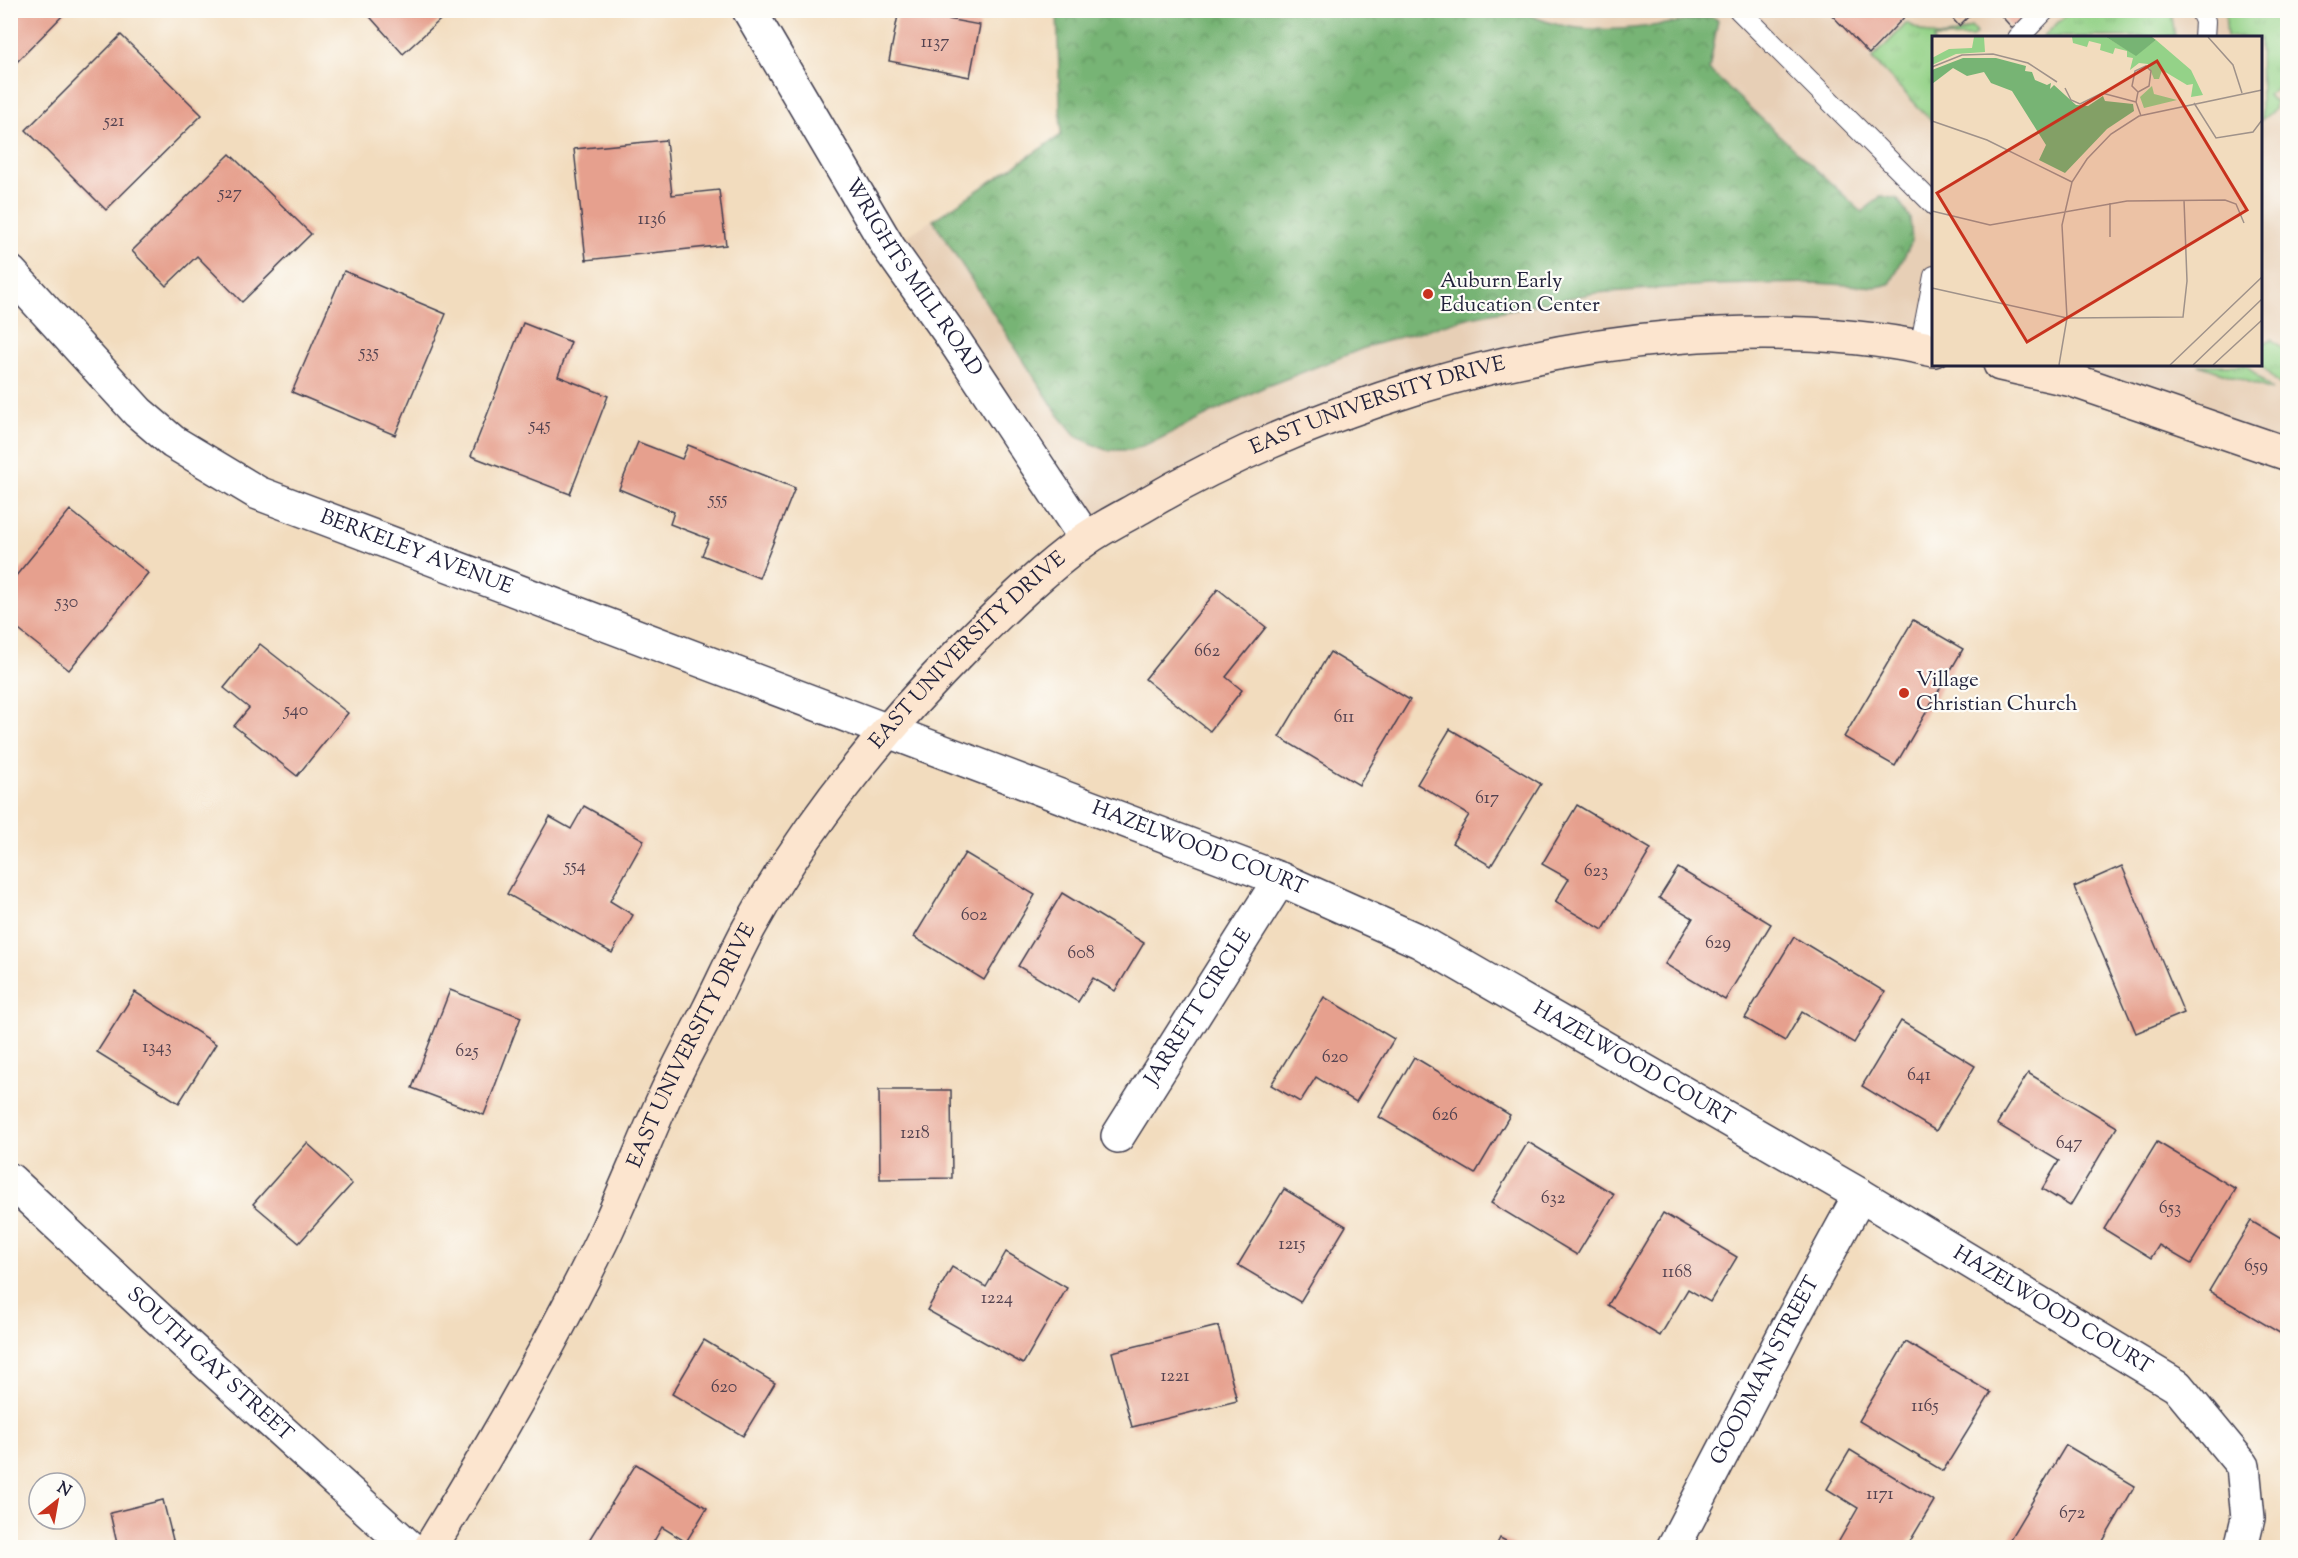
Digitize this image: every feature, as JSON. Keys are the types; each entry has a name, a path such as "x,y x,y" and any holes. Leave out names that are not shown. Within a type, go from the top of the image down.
{"main road":[{"name":"EAST UNIVERSITY DRIVE","path":"430,1548 488,1455 548,1347 603,1237 666,1093 750,926 815,822 933,680 1032,584 1086,539 1215,466 1306,426 1378,399 1455,376 1530,358 1605,345 1710,334 1810,336 1904,344 1927,349"},
{"path":"2009,366 2072,380 2288,454"}],"street":[{"name":"WRIGHTS MILL ROAD","path":"749,10 889,248 1086,539"},
{"name":"BERKELEY AVENUE","path":"10,272 138,412 173,442 258,493 888,732"},
{"name":"HAZELWOOD COURT","path":"888,732 1280,879 1419,941 1860,1195 2177,1386 2243,1466 2248,1518 2241,1548"},
{"name":"JARRETT CIRCLE","path":"1118,1136 1280,879"},
{"name":"SOUTH GAY STREET","path":"10,1180 410,1548"},
{"name":"GOODMAN STREET","path":"1673,1548 1789,1325 1860,1195"}],"lane":[{"path":"1739,10 1932,203"},
{"path":"2020,36 2045,10"},
{"path":"2200,10 2205,21 2204,36"},
{"path":"1927,349 1932,297"}],"shaded area":[{"name":"Auburn Early Education Center","path":"1057,11 2287,11 2287,456 2111,393 1980,366 2262,366 2262,36 1932,36 1932,356 1855,339 1605,345 1455,376 1100,530 889,248 1061,135"}],"green space":[{"name":"Auburn Early Education Center","path":"1520,10 1542,20 1590,29 1640,27 1712,17 1718,20 1709,70 1862,212 1881,196 1898,199 1910,218 1912,241 1890,284 1877,287 1816,283 1708,285 1595,293 1471,317 1369,346 1260,389 1157,440 1131,450 1106,450 1077,437 1058,414 933,220 1061,135 1057,11"},
{"path":"2071,10 2171,11 2175,36 2044,36"},
{"path":"2225,11 2287,11 2287,88 2283,83 2268,95 2275,103 2274,110 2262,119 2262,36 2227,36"},
{"path":"1907,23 1938,36 1932,36 1932,121 1872,59"},
{"path":"1971,27 1976,33 1974,36 1945,36"},
{"path":"2271,339 2287,351 2287,392 2261,366 2262,344"},
{"path":"2202,366 2247,366 2272,390"}],"building":[{"path":"10,10 68,10 10,69"},
{"path":"364,10 451,10 403,54"},
{"path":"899,10 980,25 970,77 889,61"},
{"path":"1827,10 1911,10 1869,54"},
{"path":"1945,10 1975,10 1959,26"},
{"path":"1996,10 2031,10 2013,29"},
{"path":"121,35 202,115 106,210 26,130"},
{"path":"666,140 672,195 719,190 726,245 586,260 574,149"},
{"path":"230,154 311,234 242,302 197,256 166,286 132,251"},
{"path":"344,271 446,314 395,435 292,392"},
{"path":"523,323 571,342 558,376 608,396 570,494 471,456"},
{"path":"638,442 682,459 688,445 795,488 759,578 702,555 709,539 670,524 674,512 619,489"},
{"path":"70,510 148,573 69,670 10,623 10,583"},
{"path":"1218,589 1266,627 1226,677 1242,690 1210,731 1145,679"},
{"name":"Village Christian Church","path":"1913,620 1963,649 1895,766 1844,737"},
{"path":"260,644 348,713 297,776 234,726 249,708 224,688"},
{"path":"1330,652 1410,700 1359,785 1279,737"},
{"path":"1450,729 1541,784 1491,866 1452,843 1469,815 1417,784"},
{"path":"1577,805 1651,849 1603,930 1555,902 1569,879 1542,864"},
{"path":"584,806 644,840 610,901 633,915 612,953 507,894 550,817 571,829"},
{"path":"965,853 1035,895 984,980 914,937"},
{"path":"2122,866 2184,1013 2136,1033 2074,887"},
{"path":"1678,868 1771,924 1725,1000 1665,964 1693,918 1659,898"},
{"path":"1062,893 1144,943 1115,991 1093,978 1078,1002 1018,966"},
{"path":"1794,937 1885,992 1854,1043 1802,1012 1785,1041 1745,1018"},
{"path":"450,990 521,1017 484,1115 412,1088"},
{"path":"135,992 216,1044 179,1103 97,1052"},
{"path":"1324,997 1394,1039 1356,1102 1316,1077 1300,1102 1271,1085"},
{"path":"1901,1021 1975,1066 1936,1131 1862,1086"},
{"path":"1414,1057 1510,1115 1475,1174 1379,1117"},
{"path":"2028,1073 2117,1127 2070,1206 2042,1189 2059,1161 1997,1124"},
{"path":"879,1090 951,1090 952,1178 880,1179"},
{"path":"1528,1142 1614,1194 1577,1255 1491,1203"},
{"path":"2157,1142 2236,1189 2191,1264 2159,1245 2151,1258 2104,1229"},
{"path":"307,1143 352,1184 299,1243 253,1204"},
{"path":"1284,1189 1346,1226 1300,1302 1238,1265"},
{"path":"1663,1213 1737,1257 1710,1302 1688,1289 1660,1336 1608,1305"},
{"path":"2251,1221 2288,1243 2288,1338 2209,1291"},
{"path":"1006,1252 1067,1288 1023,1364 927,1310 952,1267 986,1287"},
{"path":"1218,1326 1237,1401 1132,1427 1112,1352"},
{"path":"704,1340 775,1383 743,1436 672,1394"},
{"path":"1906,1342 1991,1393 1943,1471 1859,1421"},
{"path":"2066,1445 2135,1486 2099,1548 2018,1548 2008,1542"},
{"path":"1850,1450 1934,1501 1906,1548 1835,1548 1858,1508 1827,1489"},
{"path":"636,1464 707,1508 686,1542 662,1527 650,1548 584,1548"},
{"path":"163,1500 175,1548 118,1548 110,1513"},
{"path":"1500,1538 1520,1548 1495,1548"}],"place":[{"name":"Auburn Early Education Center","path":"1428,294"},
{"name":"Village Christian Church","path":"1904,693"}]}
